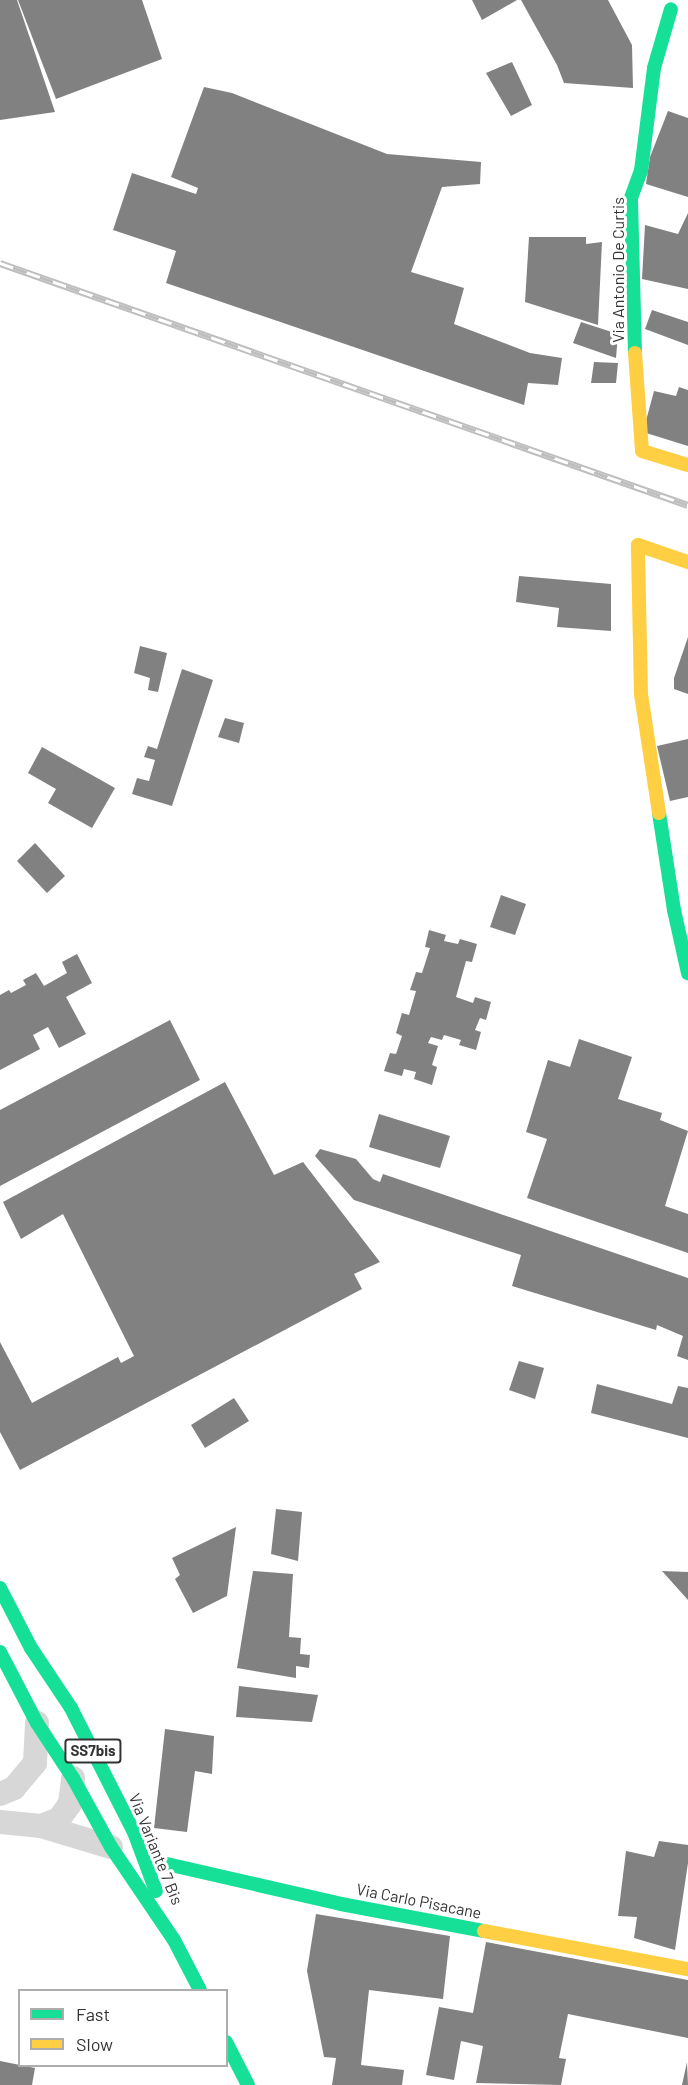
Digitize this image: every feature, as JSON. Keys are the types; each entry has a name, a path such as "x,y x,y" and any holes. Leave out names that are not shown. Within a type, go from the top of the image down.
{"street":[{"name":"Via Antonio De Curtis","path":"671,8 654,68 641,171 632,198 635,357 642,451 688,465"},
{"path":"688,562 638,545 641,694 674,910 688,973"},
{"name":"Via Variante 7 Bis","path":"0,1588 31,1648 71,1708 134,1832 174,1940"},
{"name":"Via Variante 7 Bis","path":"31,1648 48,1718 73,1778 111,1847 174,1940 199,1989"},
{"name":"Via Variante 7 Bis","path":"0,1652 48,1718 73,1778"},
{"path":"0,1794 14,1788 35,1763 38,1739 48,1718"},
{"path":"41,1826 58,1819 70,1804 73,1778"},
{"path":"0,1822 41,1826 111,1847"},
{"name":"Via Carlo Pisacane","path":"144,1859 341,1904 688,1969"},
{"path":"228,2046 248,2085"}],"building":[{"path":"0,0 17,0 55,112 0,120"},
{"path":"18,0 142,0 162,59 56,99"},
{"path":"472,0 517,0 482,20"},
{"path":"521,0 608,0 632,45 633,88 564,83 557,65"},
{"path":"512,62 532,105 511,116 486,73"},
{"path":"204,87 232,93 387,154 481,162 480,184 442,187 411,272 464,288 454,324 530,353 562,358 558,385 528,383 524,405 166,283 176,251 113,230 132,173 196,194 198,188 171,177"},
{"path":"668,111 688,118 688,197 646,184 650,157"},
{"path":"688,213 688,289 642,279 645,225 678,234"},
{"path":"529,237 586,237 586,244 602,242 598,325 525,302"},
{"path":"652,310 688,322 688,345 645,329"},
{"path":"581,322 618,334 616,358 573,343"},
{"path":"594,362 618,363 616,383 591,383"},
{"path":"679,387 688,390 688,446 643,432 654,391 676,396"},
{"path":"519,576 611,584 611,631 557,627 559,608 516,602"},
{"path":"688,637 688,694 674,689 674,678"},
{"path":"140,646 167,653 158,692 148,690 150,678 134,673"},
{"path":"182,669 213,680 172,806 132,794 137,778 149,781 155,760 144,757 148,746 157,749"},
{"path":"225,718 244,723 239,743 218,737"},
{"path":"688,739 688,797 670,801 657,746"},
{"path":"42,747 115,788 92,828 48,803 56,789 28,773"},
{"path":"35,843 65,876 47,893 17,861"},
{"path":"501,895 526,904 515,935 490,927"},
{"path":"429,930 446,935 444,941 458,944 460,939 477,944 472,962 466,961 456,997 473,1003 475,997 491,1002 486,1020 480,1018 475,1030 481,1032 476,1050 459,1045 461,1040 444,1035 442,1040 431,1037 428,1043 438,1046 432,1065 437,1067 432,1085 414,1079 416,1072 404,1069 402,1076 384,1071 390,1053 396,1054 402,1036 396,1033 402,1013 409,1015 416,991 410,990 416,972 422,973 430,948 425,947"},
{"path":"77,954 92,983 66,997 86,1034 59,1048 48,1027 33,1035 40,1049 0,1070 0,995 9,990 11,993 26,985 23,980 36,973 44,986 67,973 62,962"},
{"path":"170,1020 200,1080 0,1186 0,1110"},
{"path":"579,1039 632,1057 618,1099 662,1113 660,1120 688,1131 665,1206 688,1214 688,1253 527,1198 547,1139 526,1132 548,1060 570,1067"},
{"path":"225,1082 274,1175 303,1162 380,1262 354,1274 362,1289 20,1470 0,1432 0,1342 32,1403 118,1357 121,1363 134,1356 63,1214 21,1239 3,1202"},
{"path":"379,1114 450,1136 440,1168 369,1147"},
{"path":"320,1149 356,1159 373,1179 380,1182 383,1174 688,1278 688,1360 677,1356 683,1336 657,1325 656,1330 512,1286 521,1255 354,1200 315,1156"},
{"path":"519,1361 544,1368 535,1399 509,1390"},
{"path":"597,1384 672,1404 678,1386 688,1388 688,1438 591,1413"},
{"path":"234,1398 249,1421 205,1448 191,1425"},
{"path":"276,1509 302,1512 298,1561 271,1554"},
{"path":"236,1527 227,1596 193,1613 175,1579 180,1575 172,1558"},
{"path":"253,1571 293,1574 289,1637 301,1638 300,1654 310,1655 309,1668 296,1666 296,1678 237,1668"},
{"path":"662,1571 688,1572 688,1600"},
{"path":"239,1686 318,1695 312,1722 236,1717"},
{"path":"165,1729 214,1736 212,1774 195,1771 187,1832 154,1828"},
{"path":"659,1841 688,1845 688,1863 675,1950 634,1938 637,1917 618,1916 626,1851 654,1857"},
{"path":"316,1914 450,1936 443,1999 369,1990 361,2065 404,2070 402,2085 332,2085 336,2058 324,2057 307,1971"},
{"path":"486,1942 688,1980 688,2038 568,2014 559,2058 566,2059 561,2085 476,2083 483,2046 461,2041 454,2080 426,2075 439,2007 473,2013"},
{"path":"0,2061 18,2065 18,2067 35,2068 32,2085 0,2085"},
{"path":"687,2062 688,2085 682,2085"}],"railway":[{"path":"0,263 688,505"}],"traffic: fast":[{"path":"635,353 631,198 641,171 654,68 671,9"},
{"path":"659,813 674,910 688,973"},
{"path":"0,1588 31,1648 71,1708 134,1832 156,1891"},
{"path":"0,1652 37,1723 73,1778 111,1847 174,1940 199,1989"},
{"path":"145,1859 341,1904 484,1931"},
{"path":"228,2046 248,2085"}],"traffic: slow":[{"path":"635,353 642,451 688,465"},
{"path":"659,813 641,694 638,545 688,562"},
{"path":"484,1931 688,1969"}]}
